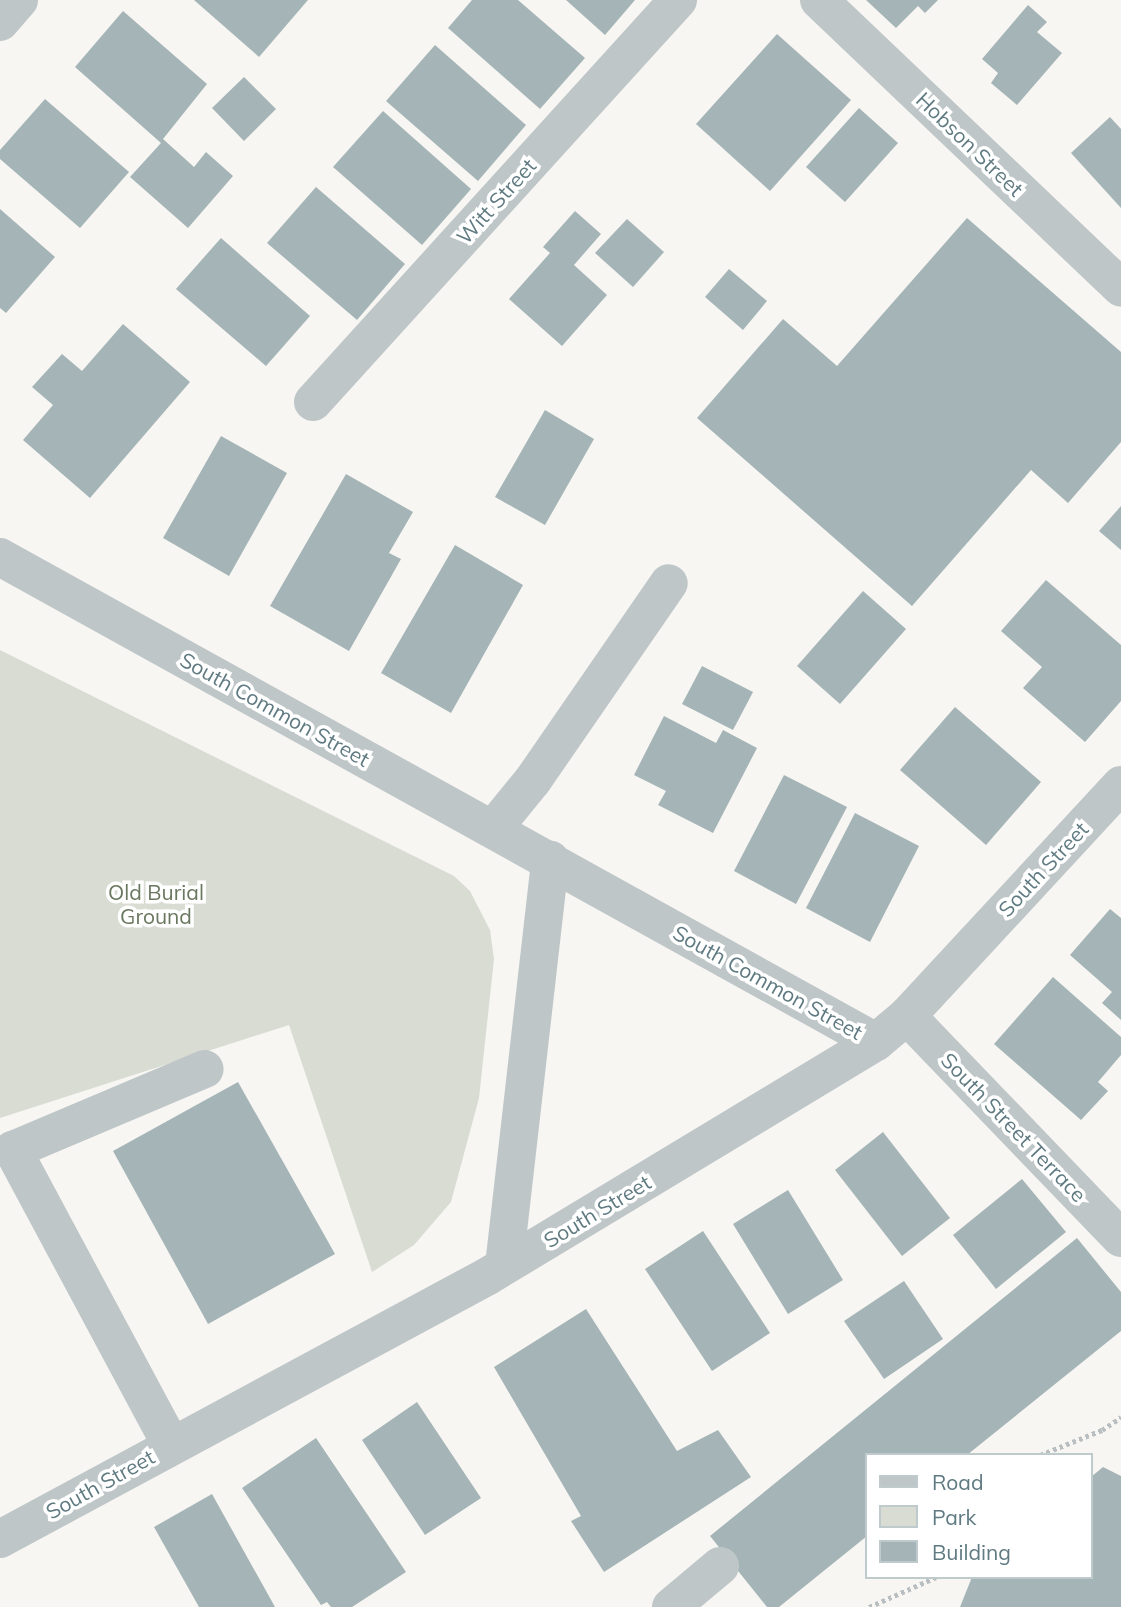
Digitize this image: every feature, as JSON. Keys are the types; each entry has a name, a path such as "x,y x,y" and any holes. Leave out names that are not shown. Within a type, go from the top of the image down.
{"street":[{"path":"0,22 19,0"},
{"name":"Witt Street","path":"313,402 678,0"},
{"name":"Hobson Street","path":"819,0 1121,288"},
{"name":"South Common Street","path":"0,557 876,1042"},
{"path":"493,829 533,780 668,583"},
{"name":"South Street","path":"0,1539 504,1266 876,1042 907,1016 1121,785"},
{"path":"504,1266 550,860"},
{"name":"South Street Terrace","path":"907,1016 1121,1238"},
{"path":"171,1445 13,1150 205,1069"},
{"path":"671,1607 720,1566"}],"path":[{"path":"1045,1453 1102,1430 1121,1417"},
{"path":"869,1607 932,1579"}],"green space":[{"name":"Old Burial Ground","path":"0,650 454,876 470,891 490,930 494,959 479,1098 451,1202 414,1245 372,1272 289,1025 0,1118"}],"building":[{"path":"194,0 308,0 259,57"},
{"path":"472,0 518,0 585,58 540,109 448,28"},
{"path":"566,0 635,0 605,35"},
{"path":"866,0 938,0 925,13 918,6 896,28"},
{"path":"1028,5 1047,22 1037,32 1062,53 1017,105 991,83 998,73 982,59"},
{"path":"123,11 207,84 163,139 194,167 206,152 233,176 188,228 130,177 161,143 75,67"},
{"path":"777,34 851,100 770,191 696,124"},
{"path":"435,45 526,125 478,181 386,101"},
{"path":"244,77 276,109 244,141 212,108"},
{"path":"45,99 129,172 80,228 0,159 0,150"},
{"path":"859,108 898,143 845,202 806,167"},
{"path":"383,111 471,189 422,245 333,167"},
{"path":"1110,117 1121,129 1121,208 1071,153"},
{"path":"316,187 405,264 357,320 267,243"},
{"path":"0,209 55,257 6,313 0,308"},
{"path":"575,211 601,234 574,265 607,295 562,346 509,299 550,253 543,247"},
{"path":"967,218 1121,352 1121,442 1068,503 1031,470 912,606 697,418 783,319 837,366"},
{"path":"627,219 664,252 633,287 595,253"},
{"path":"221,238 310,316 266,366 176,289"},
{"path":"729,269 767,301 743,330 705,297"},
{"path":"123,324 190,382 90,498 23,440 53,405 32,387 62,354 82,371"},
{"path":"545,410 594,439 545,525 495,497"},
{"path":"221,436 287,473 229,576 163,538"},
{"path":"346,474 413,512 389,553 401,559 349,651 270,606"},
{"path":"1121,506 1121,550 1099,531"},
{"path":"455,545 523,585 451,713 381,673"},
{"path":"1046,580 1121,645 1121,701 1085,742 1023,688 1042,667 1001,631"},
{"path":"863,591 906,629 840,704 797,666"},
{"path":"702,666 753,692 733,730 682,704"},
{"path":"955,707 1041,782 986,845 900,770"},
{"path":"664,716 716,743 723,730 757,748 713,833 658,805 666,791 634,775"},
{"path":"784,775 847,807 796,904 734,871"},
{"path":"855,813 919,846 870,942 806,908"},
{"path":"1110,909 1121,918 1121,1020 1102,1003 1112,992 1070,955"},
{"path":"1053,977 1121,1037 1121,1055 1098,1082 1108,1091 1081,1120 994,1044"},
{"path":"238,1082 335,1254 208,1324 113,1151"},
{"path":"883,1132 950,1218 902,1256 835,1170"},
{"path":"1022,1179 1066,1232 996,1289 953,1235"},
{"path":"788,1190 843,1280 788,1314 733,1224"},
{"path":"703,1231 770,1333 712,1371 645,1269"},
{"path":"1077,1238 1121,1292 1121,1331 969,1453 866,1453 866,1537 779,1607 767,1607 710,1536"},
{"path":"904,1281 943,1339 884,1379 844,1321"},
{"path":"586,1309 677,1451 718,1430 751,1477 604,1572 571,1521 581,1516 494,1367"},
{"path":"417,1402 481,1498 425,1535 362,1440"},
{"path":"316,1438 406,1572 352,1607 331,1607 327,1602 321,1605 242,1488"},
{"path":"1103,1467 1121,1476 1121,1607 960,1607 971,1579 1093,1579 1093,1475"},
{"path":"212,1494 275,1607 199,1607 154,1527"}]}
